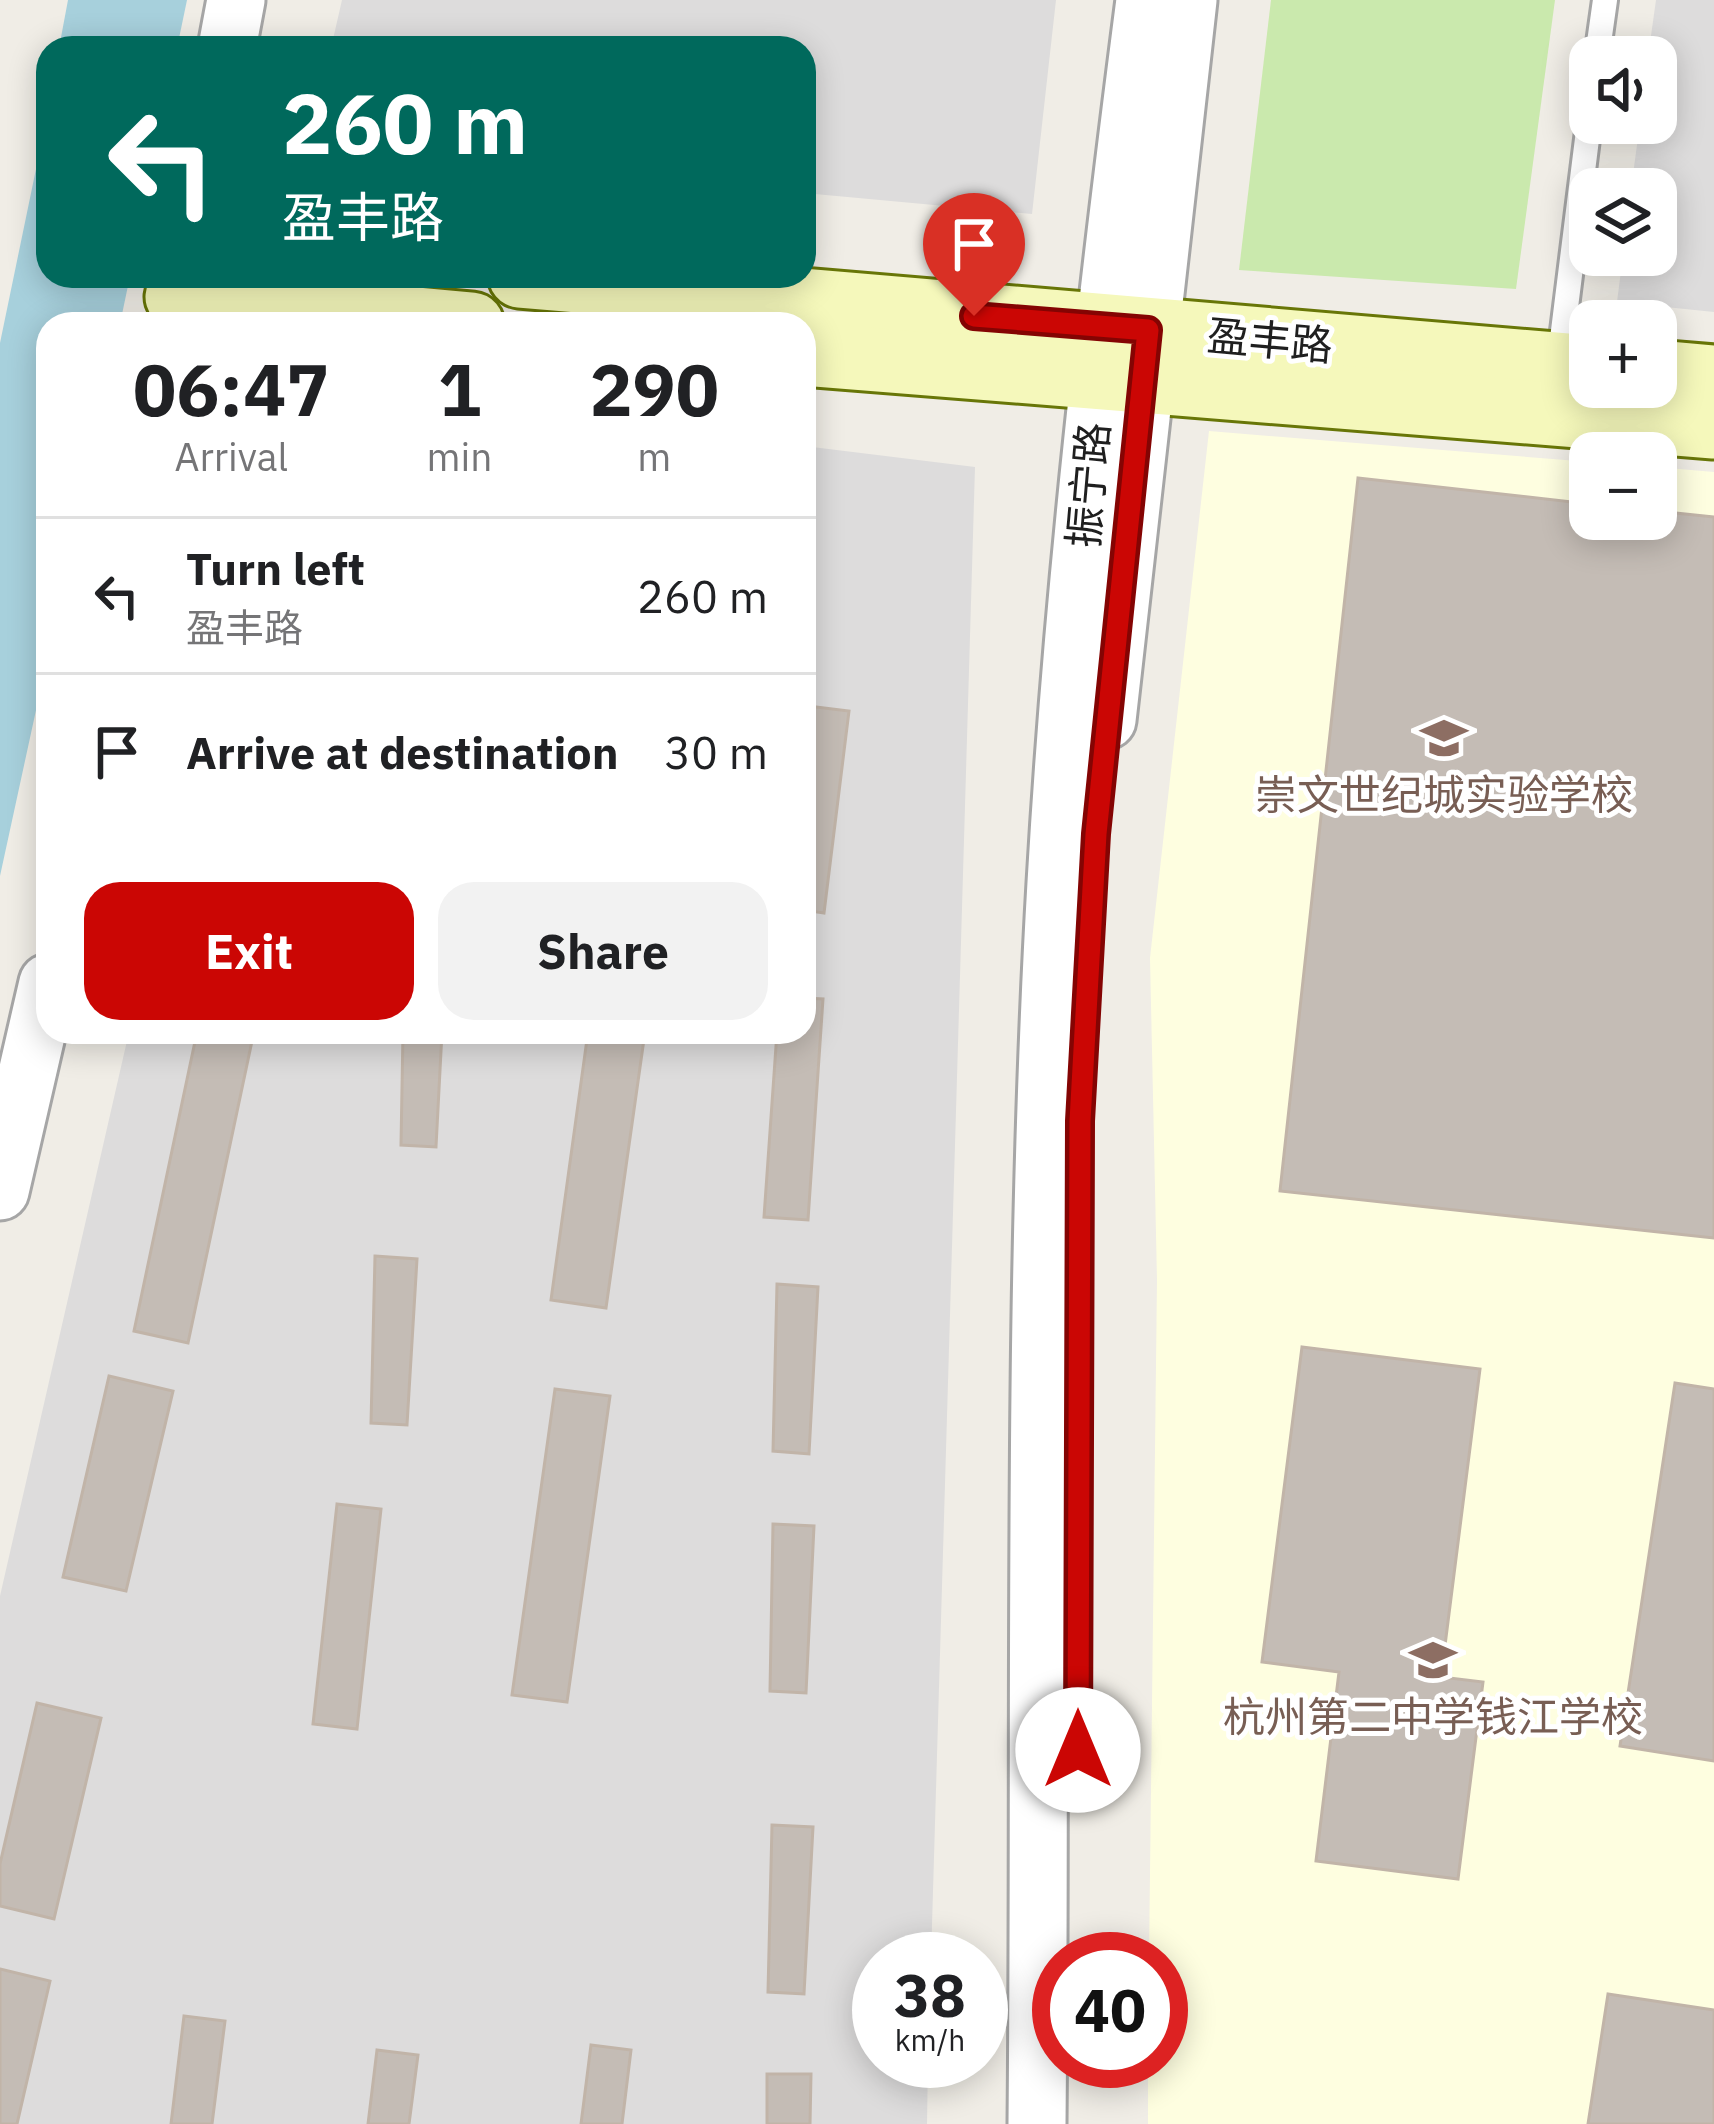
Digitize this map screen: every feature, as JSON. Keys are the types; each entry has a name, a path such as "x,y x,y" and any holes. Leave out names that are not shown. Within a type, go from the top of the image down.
{"main road":[{"name":"盈丰路","path":"611,288 794,312"},
{"path":"177,299 330,312"},
{"name":"盈丰路","path":"816,315 1714,428"},
{"name":"盈丰路","path":"816,354 1569,365"},
{"path":"1677,374 1714,377"}],"street":[{"path":"229,36 236,0"},
{"name":"振宁路","path":"1077,1932 1080,1121 1145,0"},
{"name":"振宁路","path":"1037,2124 1045,1141 1056,882 1122,355 1189,0"},
{"path":"0,1191 36,1035"},
{"path":"1077,2088 1077,2124"}],"lane":[{"path":"1600,36 1605,0"},
{"path":"1578,300 1588,144"}],"shaded area":[{"path":"342,0 1056,0 1032,214 816,194 816,36 334,36"},
{"path":"1656,0 1714,0 1714,312 1677,308 1677,300 1617,300 1620,276 1677,276 1677,168 1634,168 1637,144 1677,144 1677,36 1651,36"},
{"path":"1209,431 1569,460 1569,540 1677,540 1677,469 1714,472 1714,2124 1148,2124 1148,2088 1188,2088 1188,1932 1149,1932 1157,1280 1150,958"},
{"path":"816,447 975,467 932,1932 852,1932 852,2088 928,2088 927,2124 0,2124 0,1596 126,1044 816,1044"}],"green space":[{"path":"1271,0 1555,0 1516,289 1239,270"}],"water":[{"path":"68,0 187,0 180,36 61,36"},
{"path":"36,169 36,288 128,288 122,312 36,312 36,710 0,876 0,343"}],"building":[{"path":"1358,478 1569,502 1569,540 1677,540 1677,513 1714,517 1714,1238 1280,1191"},
{"path":"816,707 849,711 824,913 816,912"},
{"path":"816,999 823,999 808,1220 764,1217 776,1044 816,1044"},
{"path":"194,1044 251,1044 188,1343 134,1331"},
{"path":"403,1044 441,1044 436,1147 401,1145"},
{"path":"586,1044 643,1044 606,1308 551,1300"},
{"path":"375,1256 417,1259 407,1425 371,1423"},
{"path":"777,1284 818,1287 809,1454 773,1451"},
{"path":"1302,1347 1480,1369 1441,1677 1483,1682 1458,1879 1316,1861 1339,1672 1262,1662"},
{"path":"109,1376 173,1391 126,1591 63,1577"},
{"path":"1675,1383 1714,1389 1714,1761 1620,1746"},
{"path":"555,1389 610,1396 567,1702 512,1695"},
{"path":"337,1504 381,1509 357,1729 313,1724"},
{"path":"773,1524 814,1526 806,1693 770,1691"},
{"path":"37,1703 101,1718 54,1919 0,1906 0,1864"},
{"path":"772,1825 813,1827 804,1994 768,1992"},
{"path":"0,1969 50,1981 17,2124 0,2124"},
{"path":"1608,1994 1714,2010 1714,2124 1588,2124"},
{"path":"184,2016 225,2021 212,2124 171,2124"},
{"path":"591,2045 631,2050 622,2124 581,2124"},
{"path":"377,2050 418,2055 409,2124 368,2124"},
{"path":"767,2074 811,2074 810,2124 767,2124"}],"place":[{"name":"崇文世纪城实验学校","path":"1444,738"},
{"name":"杭州第二中学钱江学校","path":"1433,1660"}],"route":[{"path":"974,316 1148,330 1096,834 1080,1121 1078,1750"}]}
